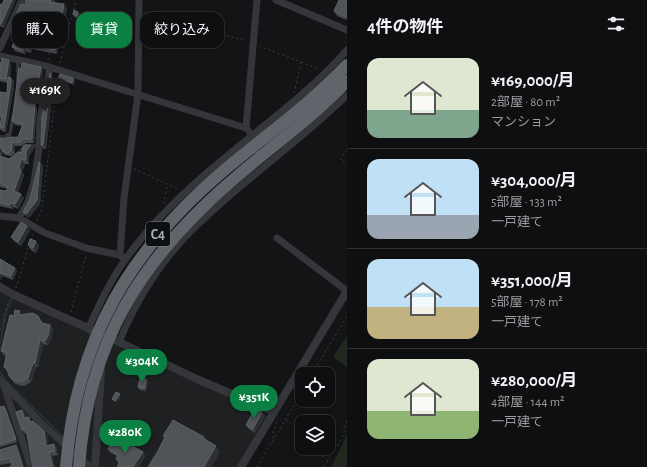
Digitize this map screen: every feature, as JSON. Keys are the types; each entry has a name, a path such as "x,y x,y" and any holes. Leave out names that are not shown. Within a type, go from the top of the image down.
{"highway":[{"name":"C4","path":"66,467 71,419 88,359 106,313 135,264 158,234 184,207 228,167 309,102 347,64"},
{"name":"C4","path":"79,467 84,421 95,375 118,318 146,270 168,242 202,206 311,115 347,81"}],"street":[{"path":"0,48 22,0"},
{"path":"120,255 128,166 138,94 139,0"},
{"path":"246,128 257,0"},
{"path":"276,0 347,30"},
{"path":"88,329 109,287 125,260 154,224 185,193 328,72 347,50"},
{"path":"0,56 48,67 246,128 273,160"},
{"path":"19,218 31,191 39,146 40,120 48,67"},
{"path":"95,467 100,378 115,340 146,288 175,249 217,206 273,160 347,95"},
{"path":"0,216 19,218 45,233 88,248 120,255 125,260"},
{"path":"241,467 276,416 347,291 277,238"},
{"path":"0,287 276,416"},
{"path":"100,378 94,365 103,335"},
{"path":"2,382 31,467"},
{"path":"2,382 41,423 90,467"}],"lane":[{"path":"18,59 18,86"},
{"path":"7,135 10,134 14,114"},
{"path":"12,160 18,151 26,146 39,146"},
{"path":"0,155 6,158"}],"path":[{"path":"138,10 253,44 328,72"},
{"path":"48,67 50,48"},
{"path":"295,100 294,96 301,62"},
{"path":"347,150 340,159 347,164"},
{"path":"128,166 185,193"},
{"path":"167,211 163,205 168,185"},
{"path":"68,320 88,248"},
{"path":"316,367 347,316"},
{"path":"257,467 295,404"},
{"path":"274,439 273,432 276,416"},
{"path":"285,420 295,428"},
{"path":"324,467 344,436 347,420"},
{"path":"321,455 328,461"}],"shaded area":[{"path":"0,289 120,347 266,414 268,418 237,467 0,467"},
{"path":"347,336 347,367 333,357"},
{"path":"347,435 347,467 331,467"}],"building":[{"path":"4,0 12,0 1,24 0,4 2,5"},
{"path":"26,0 51,0 50,2 64,4 63,12 17,12 21,4 25,5"},
{"path":"339,0 347,0 347,17 334,11"},
{"path":"74,10 78,12 76,12 76,16 73,14"},
{"path":"45,48 55,48 55,50"},
{"path":"2,58 9,60 6,79 0,78"},
{"path":"22,63 41,67 37,90 33,89 29,103 35,104 32,139 23,139 19,142 12,142 12,149 8,153 2,151 3,147 0,146 0,138 5,139 18,137 23,124 12,121 19,68 21,69"},
{"path":"50,73 51,78 43,145 41,145 42,117"},
{"path":"60,74 73,78 72,83 59,78"},
{"path":"8,77 11,78 11,83 4,128 0,127 2,115 0,115 0,92 7,93"},
{"path":"24,145 31,145 26,151 26,160 21,159 19,168 21,171 14,191 21,194 15,204 11,203 10,205 0,202 0,190 5,191 8,189 7,186 0,183 0,156 9,159 18,152 22,153 22,148"},
{"path":"39,162 37,200 26,214 23,212 30,199"},
{"path":"21,222 27,226 18,242 11,237"},
{"path":"30,239 36,241 33,248 28,245"},
{"path":"0,259 15,268 11,276 0,274"},
{"path":"15,310 20,311 19,315 33,313 38,316 42,323 50,325 48,336 45,341 40,340 35,363 33,363 28,378 21,382 12,379 9,376 7,368 4,367 7,352 1,351 10,315 14,316"},
{"path":"140,378 146,379 145,388 138,387"},
{"path":"116,392 120,394 115,401 112,399"},
{"path":"4,406 16,439 0,444 0,407"},
{"path":"255,409 262,412 253,429 246,425"},
{"path":"22,410 24,418 29,417 30,422 33,421 44,431 46,446 54,444 55,451 49,452 53,467 33,467 26,429 22,430 16,412"},
{"path":"173,420 204,437 203,438 216,446 204,467 148,467 165,437 163,436"},
{"path":"114,439 125,446 127,443 143,452 133,467 117,467 120,462 116,459 118,455 108,449"},
{"path":"16,445 23,467 9,467 12,466 10,458 0,460 0,450"}],"waterway":[{"path":"0,138 12,139"},
{"path":"0,344 6,312 12,298"},
{"path":"0,372 7,382 64,438"}]}
